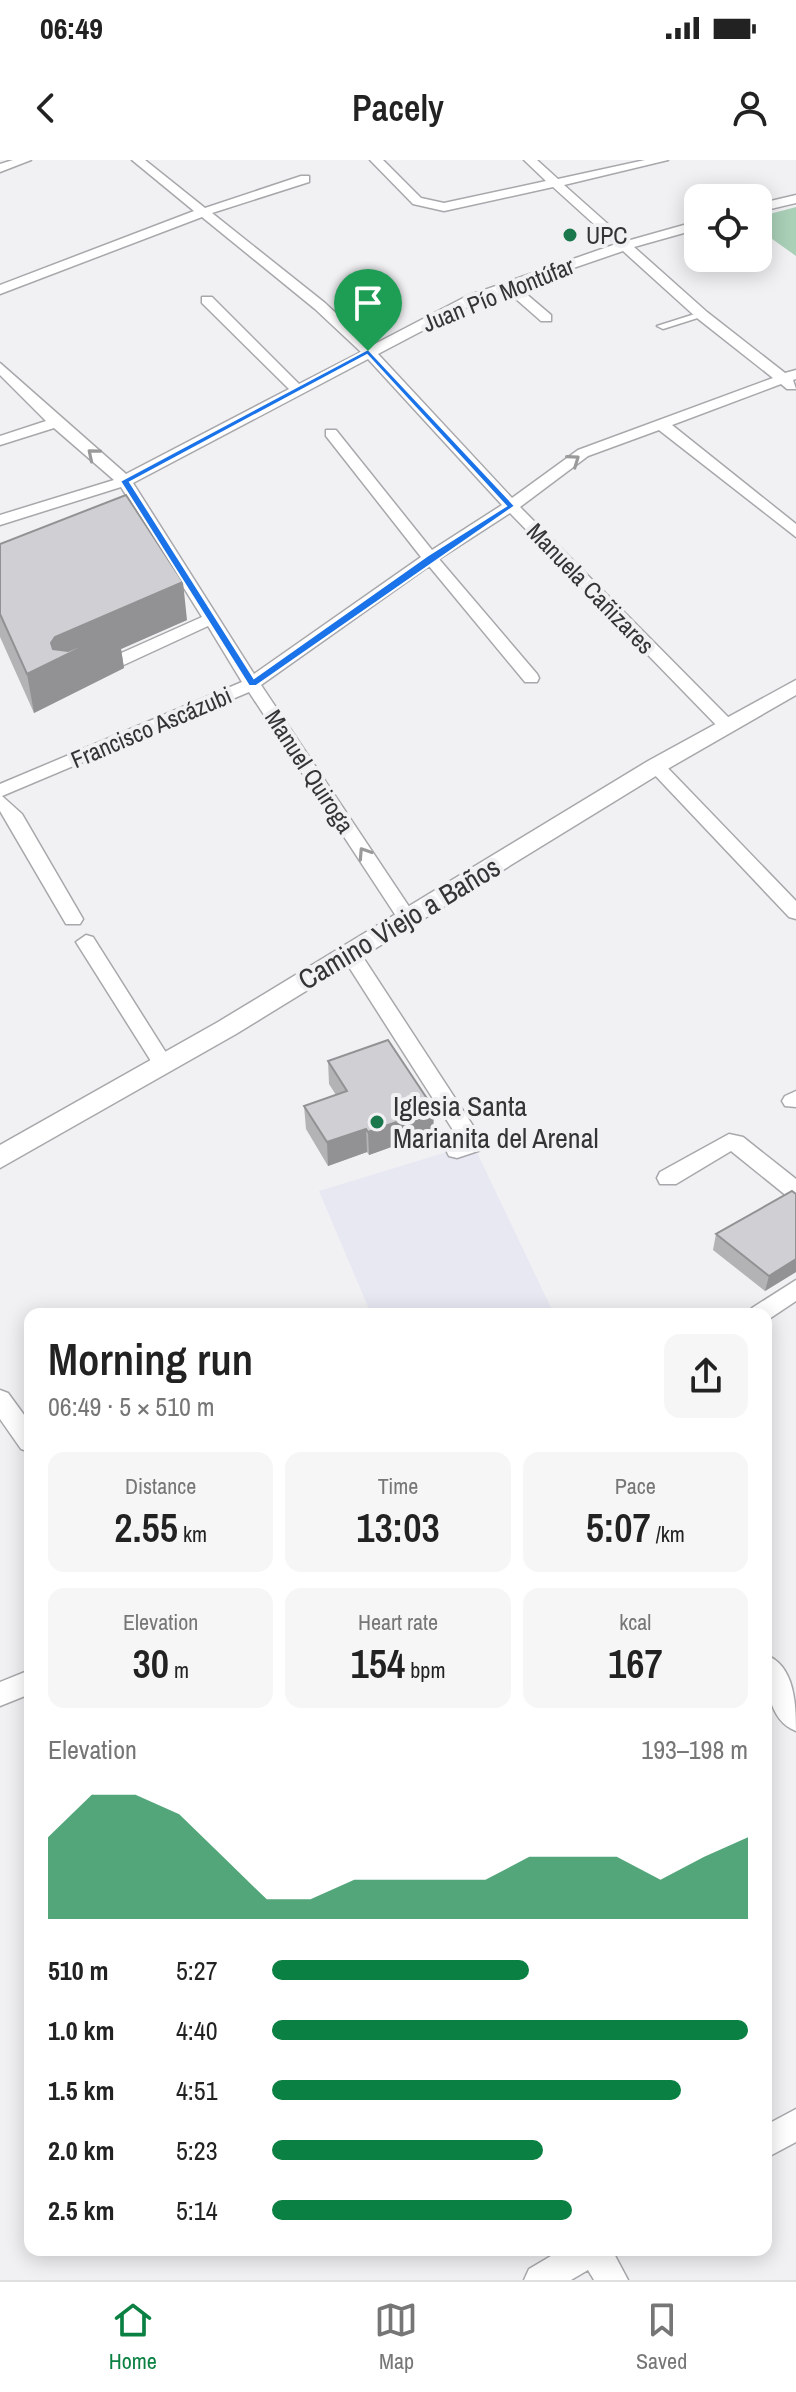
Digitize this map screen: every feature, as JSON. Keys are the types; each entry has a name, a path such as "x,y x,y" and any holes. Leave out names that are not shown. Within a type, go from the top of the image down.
{"street":[{"path":"0,168 25,160"},
{"name":"Manuela Cañizares","path":"138,160 320,306 368,351 511,506 726,725"},
{"path":"376,160 417,201 431,207 444,207 662,160"},
{"path":"530,160 702,315 790,376 796,390"},
{"path":"0,290 201,213 305,179"},
{"path":"772,205 796,199"},
{"name":"Juan Pío Montúfar","path":"0,520 125,481 368,351 507,285 684,229"},
{"path":"507,285 546,318"},
{"path":"207,300 296,389"},
{"path":"663,326 702,315"},
{"name":"Manuel Quiroga","path":"0,367 56,423 125,481 252,684 407,918"},
{"name":"Francisco Ascázubi","path":"0,791 252,684 583,453 790,376"},
{"path":"0,441 56,423"},
{"path":"660,423 796,532"},
{"path":"331,433 531,678"},
{"path":"83,677 211,619"},
{"name":"Camino Viejo a Baños","path":"0,1158 350,953 656,766 796,686"},
{"path":"656,766 796,913"},
{"path":"0,801 13,814 73,919"},
{"path":"86,942 163,1064"},
{"path":"350,953 473,1144 457,1150"},
{"path":"668,1178 729,1142 735,1143 796,1191"},
{"path":"769,1308 796,1289"},
{"path":"0,1400 24,1434"},
{"path":"772,1677 796,1719"},
{"path":"0,1694 24,1684"},
{"path":"772,2139 796,2124"},
{"path":"540,2280 582,2256"},
{"path":"597,2256 612,2280"}],"shaded area":[{"path":"473,1144 551,1308 368,1308 319,1191"}],"green space":[{"path":"796,207 796,256 772,239 772,213"}],"building":[{"path":"126,495 183,582 55,637 51,643 53,649 68,651 119,629 27,674 0,614 0,544"},
{"path":"388,1040 434,1109 368,1132 366,1129 327,1142 304,1106 347,1091 328,1061"},
{"path":"792,1191 796,1194 796,1259 769,1276 716,1234"}],"place":[{"name":"UPC","path":"570,235"},
{"name":"Iglesia Santa Marianita del Arenal","path":"377,1122"}],"route":[{"path":"368,351 511,506 430,558 252,684 125,481 368,351"}]}
